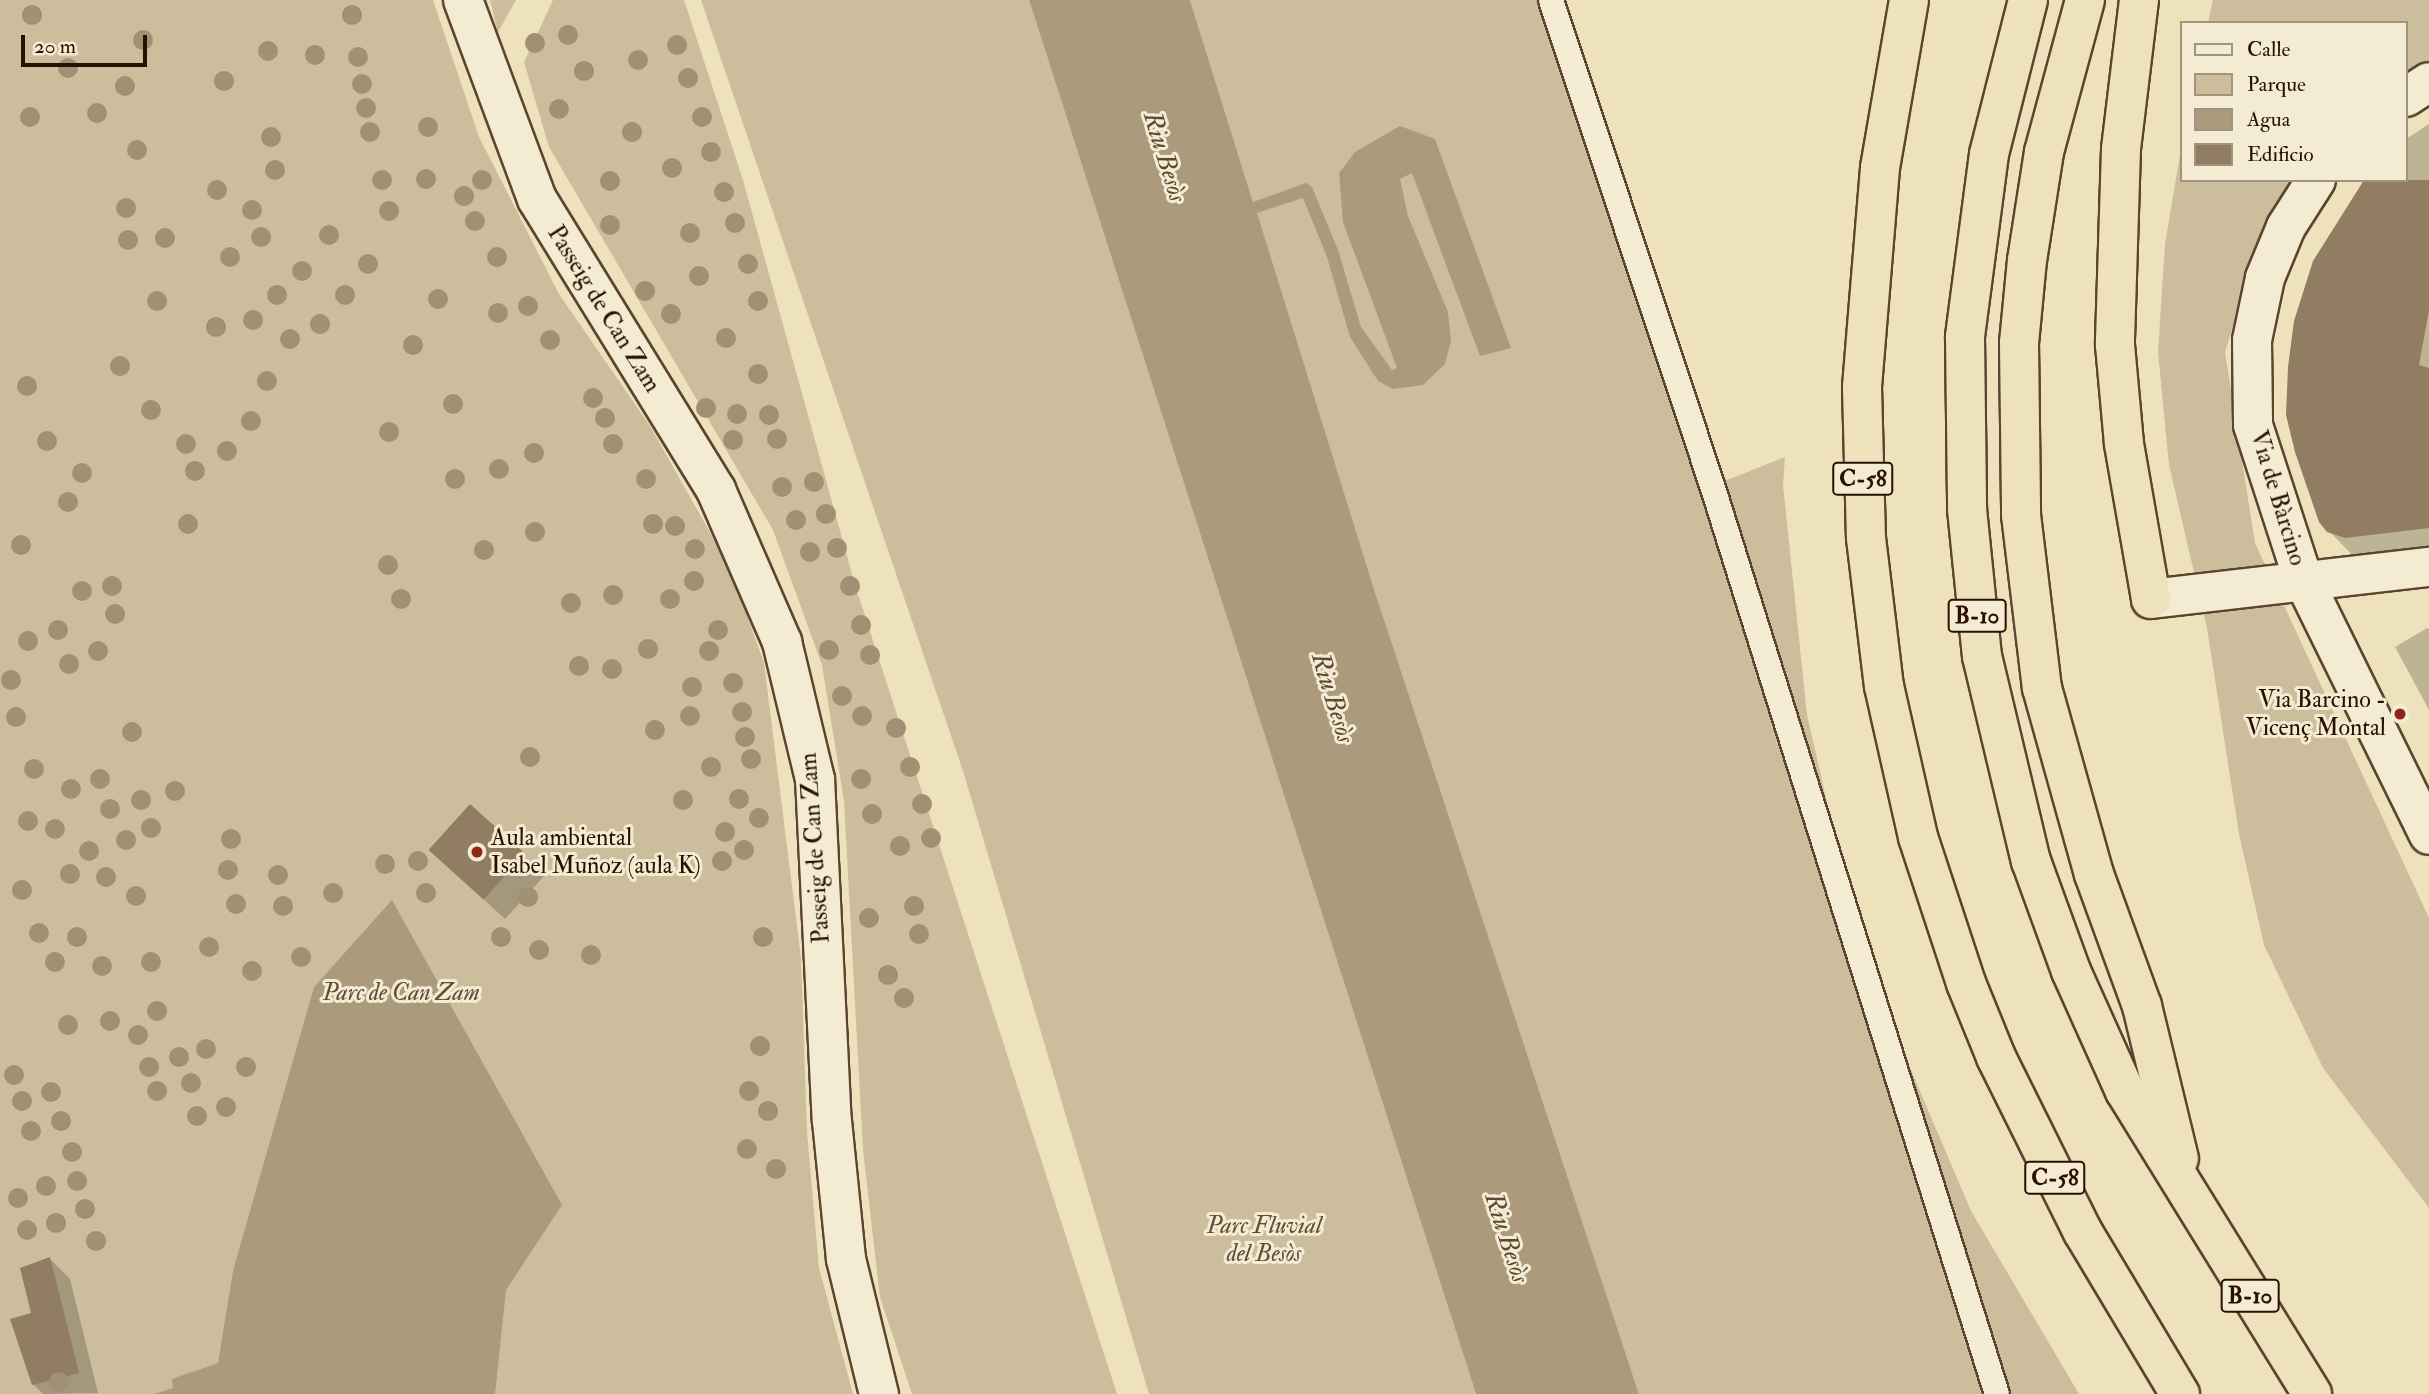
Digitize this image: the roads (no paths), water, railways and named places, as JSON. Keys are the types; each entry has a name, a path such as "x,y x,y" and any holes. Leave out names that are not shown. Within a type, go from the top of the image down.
{"highway":[{"name":"C-58","path":"1909,0 1881,168 1862,387 1866,538 1884,686 1918,837 1996,1057 2083,1232 2180,1394"},
{"name":"B-10","path":"2028,0 1989,154 1965,337 1967,509 1982,656 2031,861 2071,971 2125,1091 2312,1394"},
{"path":"2085,0 2044,152 2027,260 2019,343 2021,515 2042,688 2094,874 2142,1006 2189,1197"},
{"path":"2138,0 2121,149 2115,345 2124,444 2151,599"}],"street":[{"name":"Passeig de Can Zam","path":"463,0 537,199 571,261 716,490 782,642 815,779 832,1121 846,1259 879,1394"},
{"path":"2408,96 2429,82"},
{"name":"Via de Bàrcino","path":"2315,182 2287,227 2265,278 2252,340 2250,382 2253,425 2303,579 2429,835"},
{"path":"2151,599 2303,579 2342,579 2429,567"}],"lane":[{"path":"1551,0 1713,488 1997,1394"}],"water":[{"name":"Riu Besòs","path":"1029,0 1190,0 1253,202 1306,183 1312,187 1338,250 1361,327 1392,370 1397,368 1343,222 1339,173 1355,152 1400,126 1435,139 1511,348 1480,356 1412,173 1400,179 1408,216 1448,312 1451,341 1445,364 1423,385 1393,389 1378,381 1350,337 1327,257 1303,198 1257,213 1374,589 1639,1394 1476,1394"},
{"path":"392,900 562,1205 506,1290 495,1394 154,1394 173,1388 172,1379 218,1363 233,1271 314,987"}],"place":[{"name":"Via Barcino - Vicenç Montal","path":"2400,714"},
{"name":"Aula ambiental Isabel Muñoz (aula K)","path":"477,852"}],"park label":[{"name":"Parc de Can Zam","path":"401,993"},
{"name":"Parc Fluvial del Besòs","path":"1264,1240"}]}
